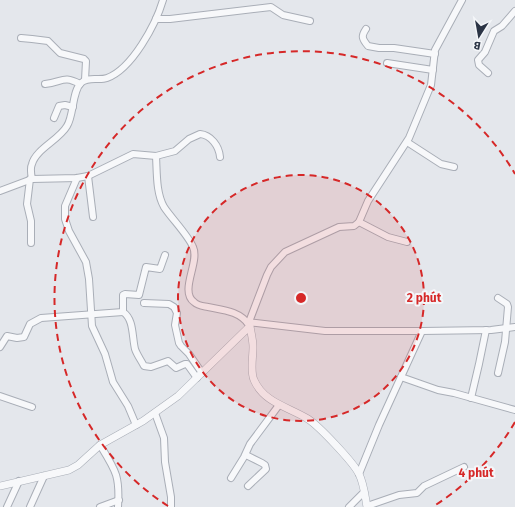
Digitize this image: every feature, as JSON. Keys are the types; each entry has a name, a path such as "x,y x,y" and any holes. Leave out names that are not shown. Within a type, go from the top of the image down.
{"street":[{"path":"45,84 56,83 66,78 82,82 107,78 128,63 136,53 157,18 163,0"},
{"path":"0,486 74,468 100,445 155,413 178,396 249,324 271,267 285,252 339,227 354,226 359,222 368,201 407,142 429,90 435,54 462,0"},
{"path":"157,18 170,19 271,7 282,15 310,21"},
{"path":"488,73 479,65 478,60 485,52 494,31 502,26 515,11"},
{"path":"366,28 362,34 362,38 368,46 435,54"},
{"path":"21,38 32,38 48,41 60,53 84,59 86,61 82,82 77,90 71,116 66,128 34,158 31,168 31,179 26,204 31,221 31,243"},
{"path":"387,63 433,70"},
{"path":"54,118 59,106 73,106"},
{"path":"0,191 31,179 76,178 88,176 133,154 156,156 175,151 190,139 200,134 209,137 220,151 220,157"},
{"path":"407,142 441,164 454,167"},
{"path":"156,156 158,188 162,204 194,247 194,257 188,288 190,298 194,303 200,306 238,314 249,324 253,341 252,374 254,381 264,394 279,405 302,415 313,422 346,457 359,474 367,507 398,495 417,493 424,486 464,467"},
{"path":"88,176 93,217"},
{"path":"76,178 67,197 64,212 69,231 86,262 89,280 92,326 105,354 113,382 128,406 136,425"},
{"path":"359,222 388,236 407,242"},
{"path":"165,255 160,269 146,267 139,295 123,295 123,312 130,322 135,348 138,357 144,366 151,367 168,361 176,368 187,364 199,375"},
{"path":"498,298 505,302 508,307 507,329 498,373"},
{"path":"144,303 169,304 174,307 177,313 175,325 181,346 190,354 199,375"},
{"path":"0,347 7,336 18,338 24,337 30,324 41,318 123,312"},
{"path":"249,324 312,330 422,332 515,328"},
{"path":"470,398 486,330"},
{"path":"359,474 379,425 422,332"},
{"path":"401,377 438,390 515,410"},
{"path":"0,396 32,407"},
{"path":"231,478 246,455 250,444 279,405"},
{"path":"155,413 164,438 165,462 172,497 171,507"},
{"path":"100,445 114,468 119,485 118,504 100,507"},
{"path":"246,455 265,465 266,469 248,486"},
{"path":"30,507 44,476"},
{"path":"7,507 19,481"},
{"path":"349,507 364,492"}]}
